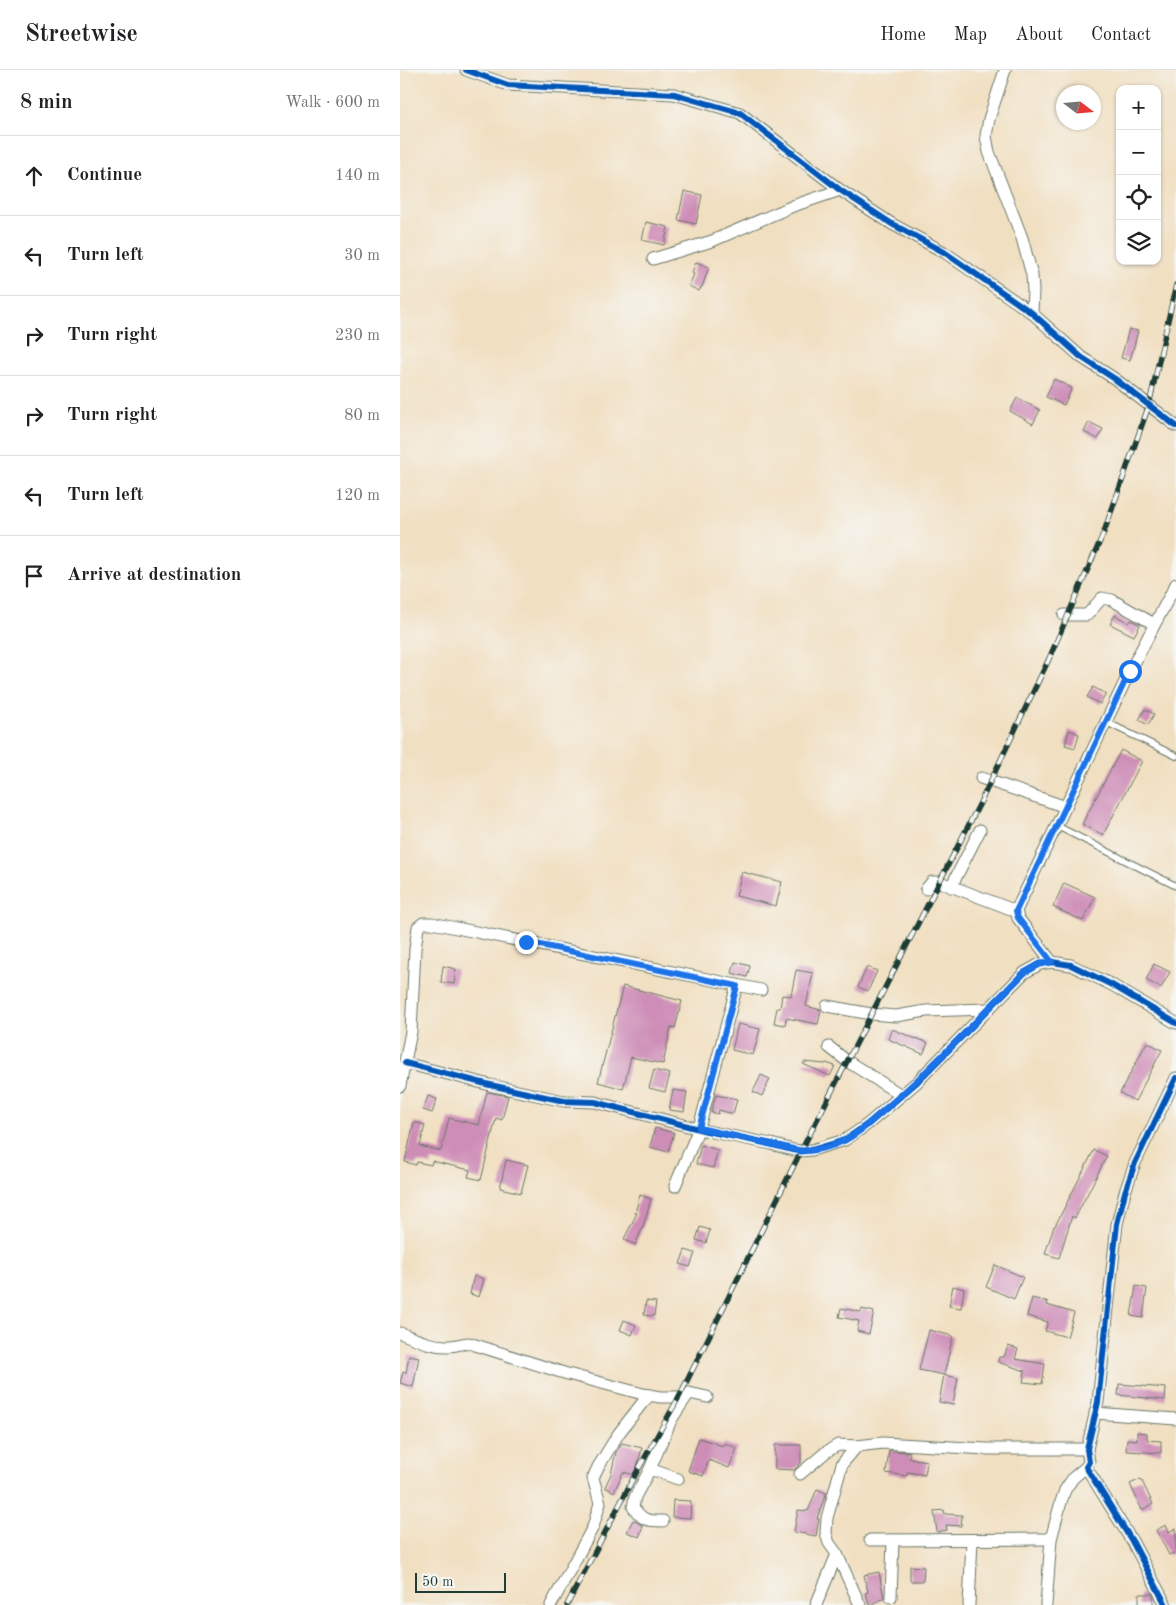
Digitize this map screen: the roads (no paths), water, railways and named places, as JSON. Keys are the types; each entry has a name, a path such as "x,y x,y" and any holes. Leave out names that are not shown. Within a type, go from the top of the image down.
{"street":[{"path":"466,70 508,85 674,94 740,113 840,190 892,224 944,252 1032,313 1081,357 1114,379 1176,426"},
{"path":"1005,70 989,119 986,136 989,152 1022,238 1032,275 1032,313"},
{"path":"653,259 712,241 793,206 840,190"},
{"path":"1052,962 1018,918 1016,911 1106,722 1154,624 1176,584"},
{"path":"1064,615 1087,615 1102,598 1112,600 1154,624"},
{"path":"981,778 1066,806"},
{"path":"951,886 980,830"},
{"path":"926,889 929,884 935,882 951,886 1016,911"},
{"path":"400,1086 411,1032 415,949 418,928 423,923 432,923 761,990"},
{"path":"405,1063 490,1085 564,1101 595,1102 793,1150 812,1150 831,1146 845,1140 868,1124 917,1082 1024,973 1040,964 1052,962 1071,965 1176,1023"},
{"path":"675,1186 699,1128 737,986"},
{"path":"827,1006 871,1014 896,1016 926,1011 987,1009"},
{"path":"829,1047 847,1061 901,1095"},
{"path":"1046,1605 1051,1539 1065,1490 1073,1478 1086,1467 1088,1462 1087,1449 1098,1402 1117,1224 1124,1192 1135,1163 1176,1078"},
{"path":"400,1333 433,1345 451,1346 469,1343 564,1373 650,1396 679,1397 690,1393 707,1397"},
{"path":"663,1521 649,1521 640,1517 633,1507 635,1497 672,1420 690,1393"},
{"path":"551,1605 593,1527 600,1502 594,1478 598,1468 619,1433 643,1402 650,1396"},
{"path":"1095,1413 1176,1419"},
{"path":"800,1474 826,1452 838,1445 857,1446 882,1443 986,1449 1087,1449"},
{"path":"857,1446 842,1464 827,1518 826,1533 829,1543 837,1554 860,1605"},
{"path":"1086,1467 1132,1541 1166,1605"},
{"path":"650,1469 678,1478"},
{"path":"870,1540 1051,1539"},
{"path":"891,1597 893,1540"},
{"path":"969,1605 972,1540"},
{"path":"816,1605 837,1554"}],"lane":[{"path":"1106,722 1176,756"},
{"path":"1057,826 1176,886"}],"railway":[{"path":"567,1605 635,1475 679,1397 801,1151 981,801 1048,661 1104,532 1149,405 1176,285"}]}
